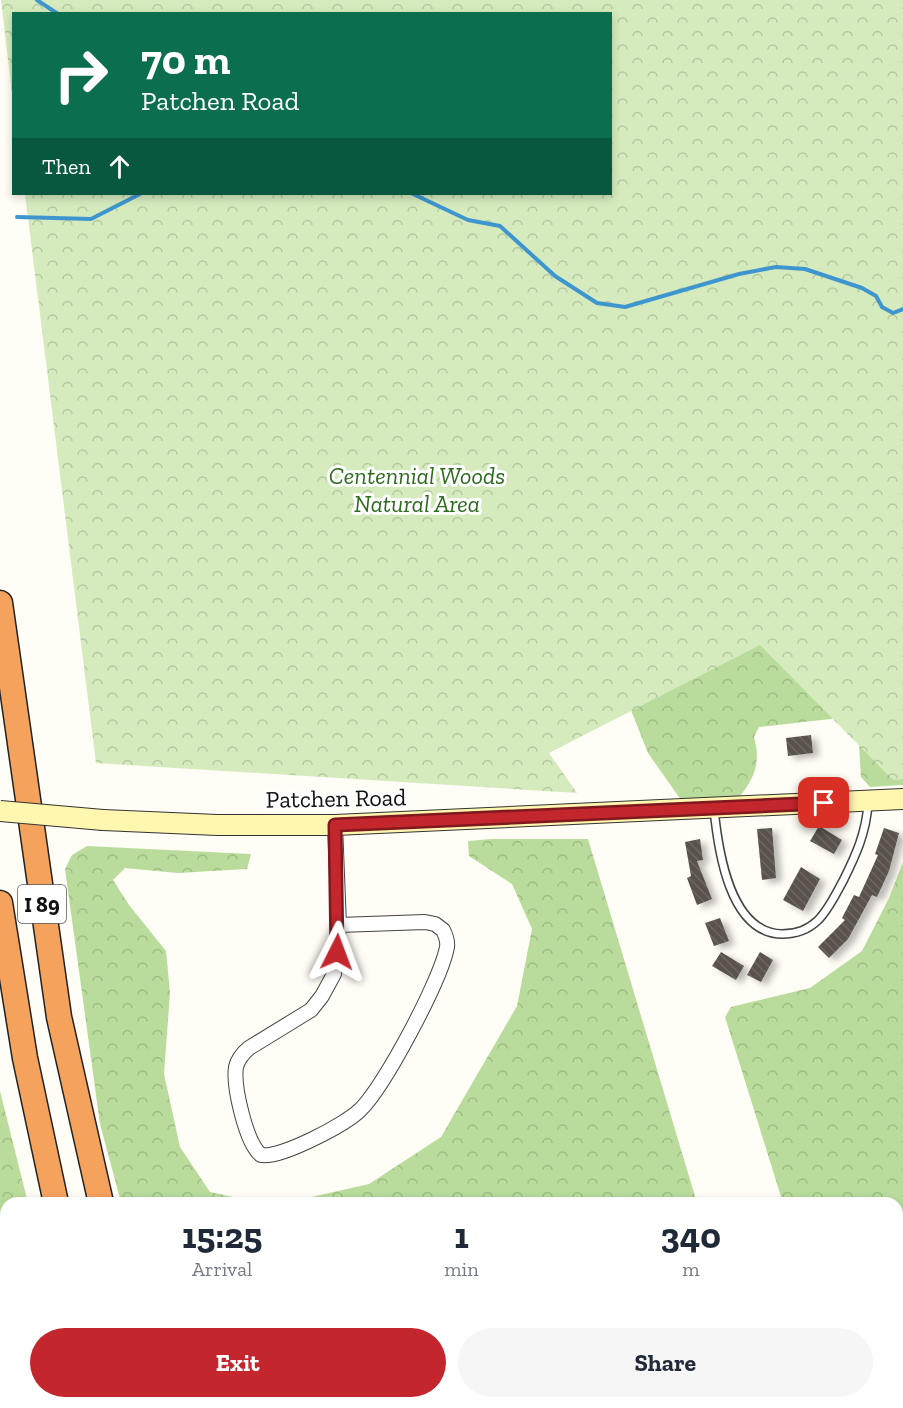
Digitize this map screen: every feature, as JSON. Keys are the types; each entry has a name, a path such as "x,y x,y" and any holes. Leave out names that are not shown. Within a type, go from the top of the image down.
{"highway":[{"name":"I 89","path":"0,603 59,1017 100,1197"},
{"name":"I 89","path":"0,903 25,1058 55,1197"}],"street":[{"name":"Patchen Road","path":"0,811 103,820 217,825 335,825 903,800"},
{"path":"335,825 339,925 334,974 311,1010 249,1048 238,1061 237,1080 248,1136 254,1148 261,1155 278,1154 343,1123 365,1105 405,1040 433,984 448,946 443,930 429,923 339,925"}],"lane":[{"path":"714,808 720,853 741,910 750,922 763,930 788,934 810,928 828,909 862,842 868,801"}],"green space":[{"name":"Centennial Woods Natural Area","path":"1,0 903,0 903,779 893,780 760,645 549,753 577,793 96,763 25,195 612,195 612,12 12,12 12,94"},
{"path":"903,365 903,785 870,787 861,777 858,729 848,717 759,727 754,737 757,762 750,782 740,796 681,800 648,753 611,660"},
{"path":"588,839 695,1197 312,1197 369,1184 441,1137 517,1006 532,929 512,884 469,856 468,841"},
{"path":"87,846 251,854 247,869 178,873 125,868 113,880 129,905 166,951 170,993 164,1074 180,1147 210,1192 233,1197 120,1197 100,1124 65,869 72,855"},
{"path":"903,862 903,1197 781,1197 725,1017 731,1007 810,988 862,951 889,898"},
{"path":"0,1091 26,1197 0,1197"}],"building":[{"path":"811,735 813,753 788,756 786,738"},
{"path":"819,826 842,840 834,854 810,841"},
{"path":"772,828 776,878 762,880 757,829"},
{"path":"884,828 899,833 889,871 877,897 872,895 848,939 829,958 818,947 845,920 842,918 854,895 859,897 878,855 875,854"},
{"path":"700,839 703,860 697,861 712,899 697,905 687,878 691,876 685,842"},
{"path":"801,867 820,879 803,911 783,900"},
{"path":"720,918 729,941 714,946 705,923"},
{"path":"721,952 744,966 736,980 712,966"},
{"path":"760,952 773,960 761,982 747,975"}],"waterway":[{"path":"37,0 55,12"},
{"path":"17,217 91,219 138,195"},
{"path":"415,195 468,220 500,226 555,276 597,303 625,307 739,274 776,267 805,269 862,288 876,296 882,307 893,313 903,309"}],"route":[{"path":"337,952 339,910 335,825 824,803"}]}
